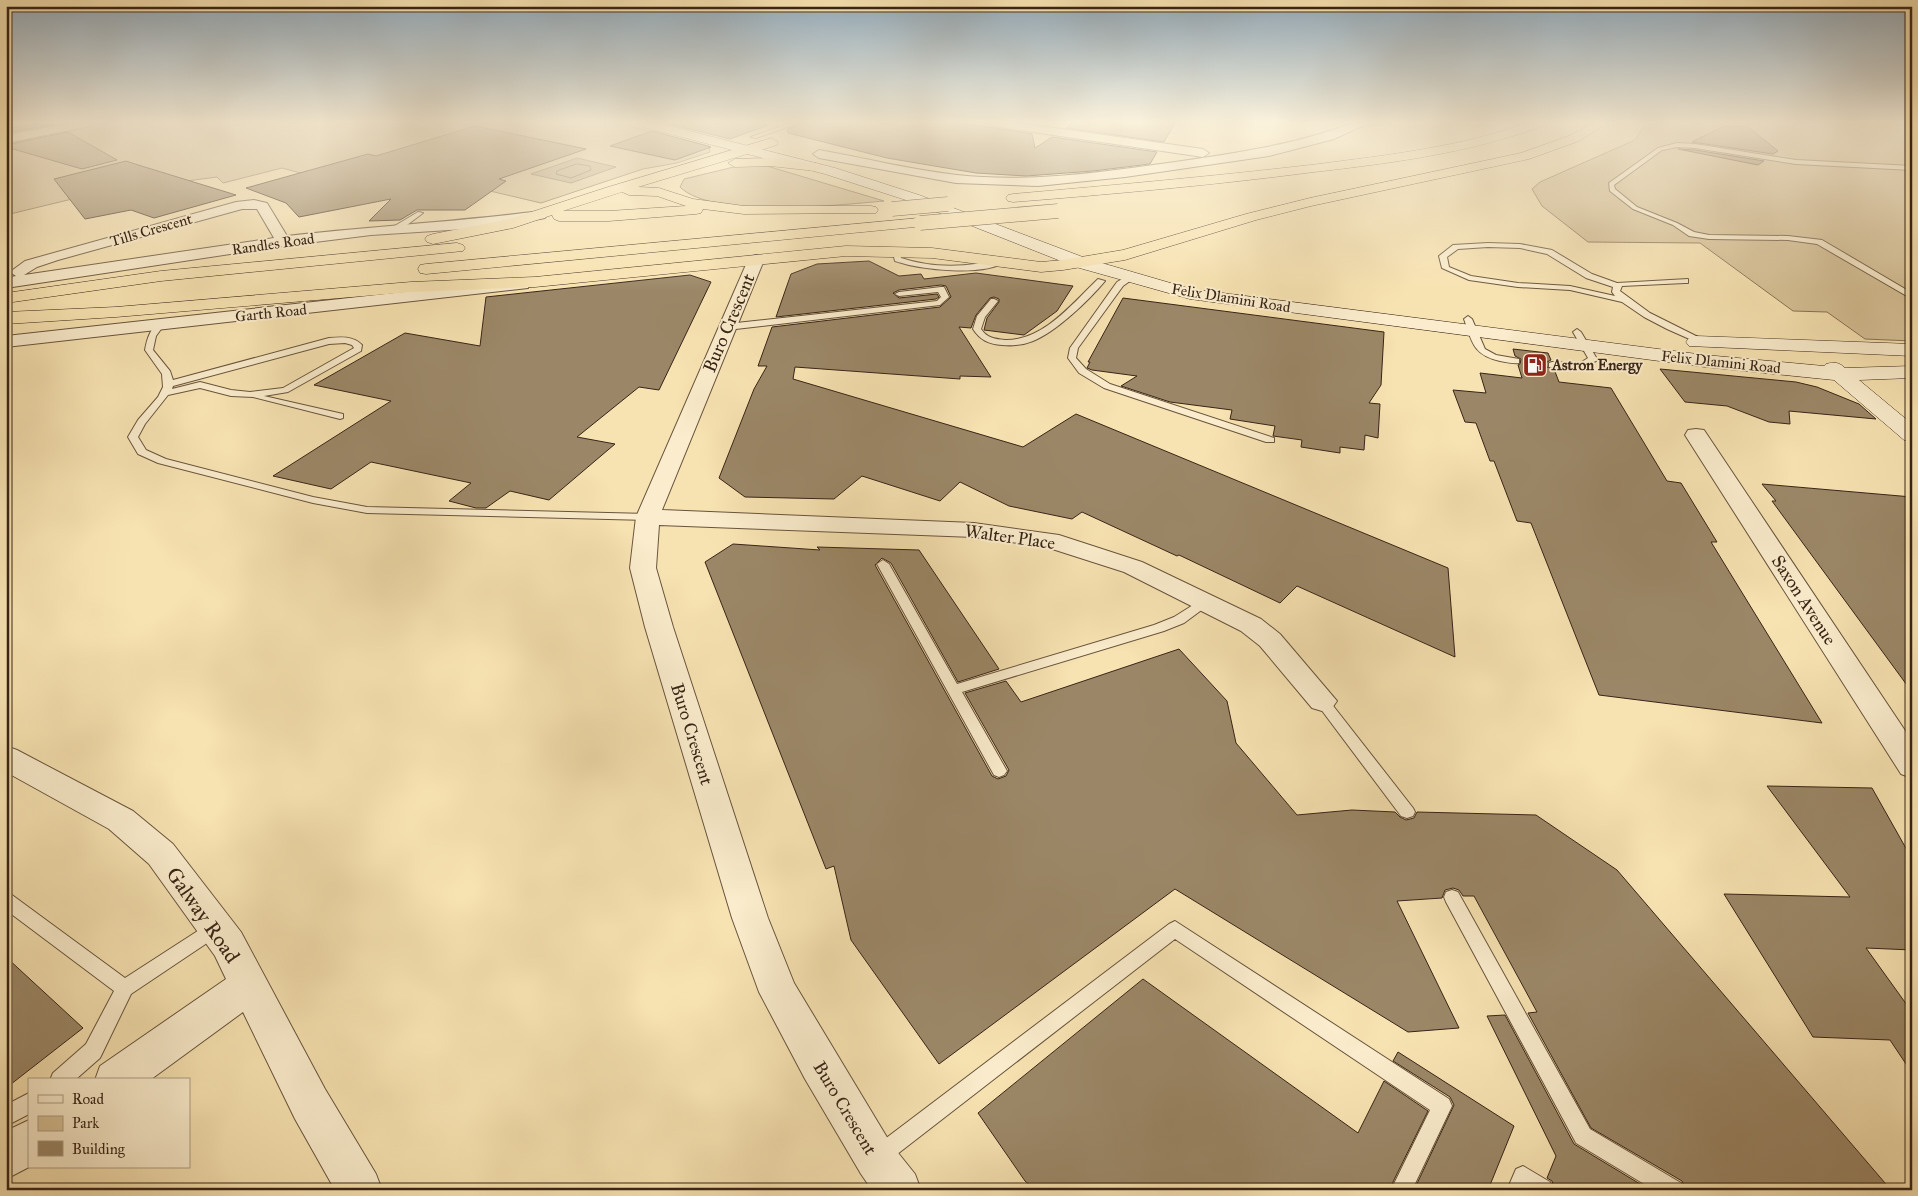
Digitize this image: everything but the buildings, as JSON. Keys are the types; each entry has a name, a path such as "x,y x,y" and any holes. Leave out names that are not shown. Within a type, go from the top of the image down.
{"highway":[{"path":"271,264 452,236 513,223 653,179"},
{"path":"659,192 659,187 669,179"},
{"path":"994,200 1226,179"},
{"path":"1308,187 1390,179"},
{"path":"6,318 116,312 411,287 535,282 846,251 895,251 970,256 1041,267 1082,263 1108,258 1310,202 1420,179"},
{"path":"610,191 659,192 722,216"},
{"path":"540,215 583,217 722,216 892,209 966,202"},
{"path":"412,270 1063,210"},
{"path":"6,298 271,264 478,246"},
{"path":"6,318 263,284 363,275"}],"main road":[{"name":"Felix Dlamini Road","path":"867,179 1125,281 1190,294 1470,325 1840,374 1902,372"},
{"name":"Felix Dlamini Road","path":"875,179 1073,248 1163,274 1221,286 1470,325"},
{"path":"1041,267 1101,281 1125,281"},
{"name":"Felix Dlamini Road","path":"1582,339 1912,350"},
{"path":"1807,347 1912,435"},
{"path":"1857,348 1902,372 1912,387"}],"street":[{"path":"955,179 998,182 1038,182 1076,179"},
{"name":"Tills Crescent","path":"6,283 16,273 31,264 241,205 254,204 262,206 283,241"},
{"name":"Randles Road","path":"6,283 283,241 396,229 466,225 540,215"},
{"name":"Buro Crescent","path":"756,260 648,517 643,568 659,628 750,918 778,992 818,1065 876,1159 899,1190"},
{"name":"Garth Road","path":"6,342 462,292 535,282"},
{"name":"Saxon Avenue","path":"1696,435 1912,766"},
{"name":"Walter Place","path":"648,517 974,530 1050,540 1133,567 1251,625 1270,640 1322,701"},
{"name":"Galway Road","path":"6,758 121,820 161,854 228,944 310,1104 360,1190"},
{"path":"118,1078 249,985"},
{"path":"6,1157 28,1142"}],"lane":[{"path":"1618,179 1611,184 1612,190 1635,208 1675,224 1692,234 1709,237 1788,238 1819,242 1837,251 1912,298"},
{"path":"396,229 420,213"},
{"path":"1624,300 1570,288 1518,285 1469,278 1446,268 1443,256 1456,247 1520,246 1549,252 1600,282 1618,286 1620,284 1641,282 1685,281"},
{"path":"994,301 981,316 977,329 980,336 992,341 1019,342 1033,338 1055,322 1101,281"},
{"path":"1125,281 1074,348 1072,358 1076,366 1086,375 1107,386 1270,440"},
{"path":"1618,286 1616,292 1647,316 1706,343"},
{"path":"727,327 940,303 945,297 941,289 899,294"},
{"path":"160,325 152,336 149,350 156,363 167,374 167,388"},
{"path":"1470,325 1477,348 1485,354 1516,361"},
{"path":"250,395 285,390 358,349 358,345 354,341 344,339 329,341 167,388 143,419 133,437 142,452 162,462 313,500 367,510 648,517"},
{"path":"1552,365 1578,366 1590,363 1593,359 1582,339"},
{"path":"167,388 200,385 231,394 250,395 340,416"},
{"path":"883,564 999,771"},
{"path":"954,690 1159,628 1179,620 1205,603"},
{"path":"1322,701 1407,812"},
{"path":"1452,897 1583,1136 1674,1190"},
{"path":"6,900 126,988"},
{"path":"62,1078 93,1051 126,988 216,928"},
{"path":"876,1159 1175,929 1442,1106 1401,1190"},
{"path":"6,1116 28,1104"},
{"path":"1518,1190 1523,1176 1543,1189"}],"green space":[{"path":"6,179 203,179 101,192 6,215"},
{"path":"219,179 239,179 223,183"},
{"path":"438,179 614,179 541,203"},
{"path":"684,179 810,179 884,201 808,207 747,207 696,197 680,187"},
{"path":"1547,179 1912,179 1912,341 1865,339 1827,312 1793,311 1700,243 1588,242 1542,206 1532,189"}],"water":[{"path":"552,179 583,179 571,183"}],"place":[{"name":"Astron Energy","path":"1535,365"}]}
